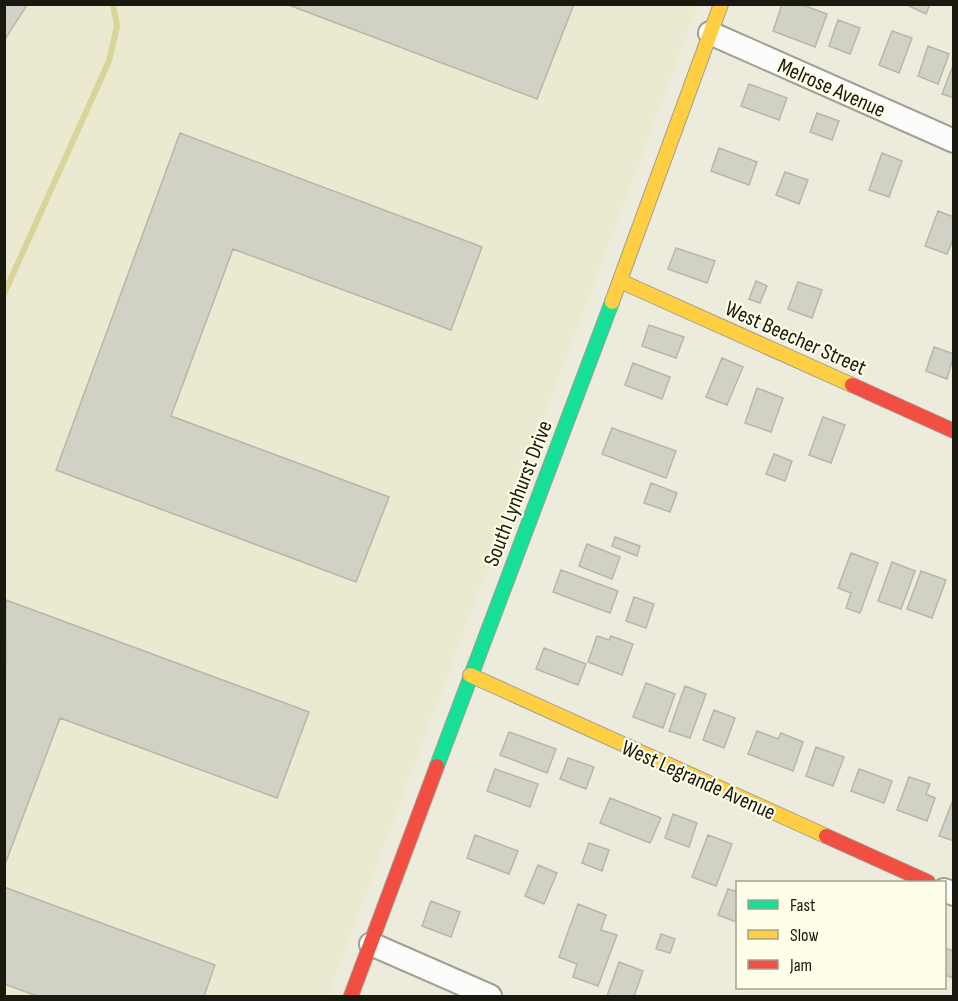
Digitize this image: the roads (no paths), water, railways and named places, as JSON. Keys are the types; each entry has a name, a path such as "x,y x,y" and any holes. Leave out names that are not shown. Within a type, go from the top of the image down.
{"main road":[{"name":"South Lynhurst Drive","path":"351,996 620,281 721,4"},
{"name":"West Beecher Street","path":"620,281 954,431"},
{"name":"West Legrande Avenue","path":"470,675 926,881"}],"street":[{"name":"Melrose Avenue","path":"710,33 954,141"},
{"path":"371,944 490,996"}],"waterway":[{"path":"4,294 109,61 117,26 113,4"}]}
